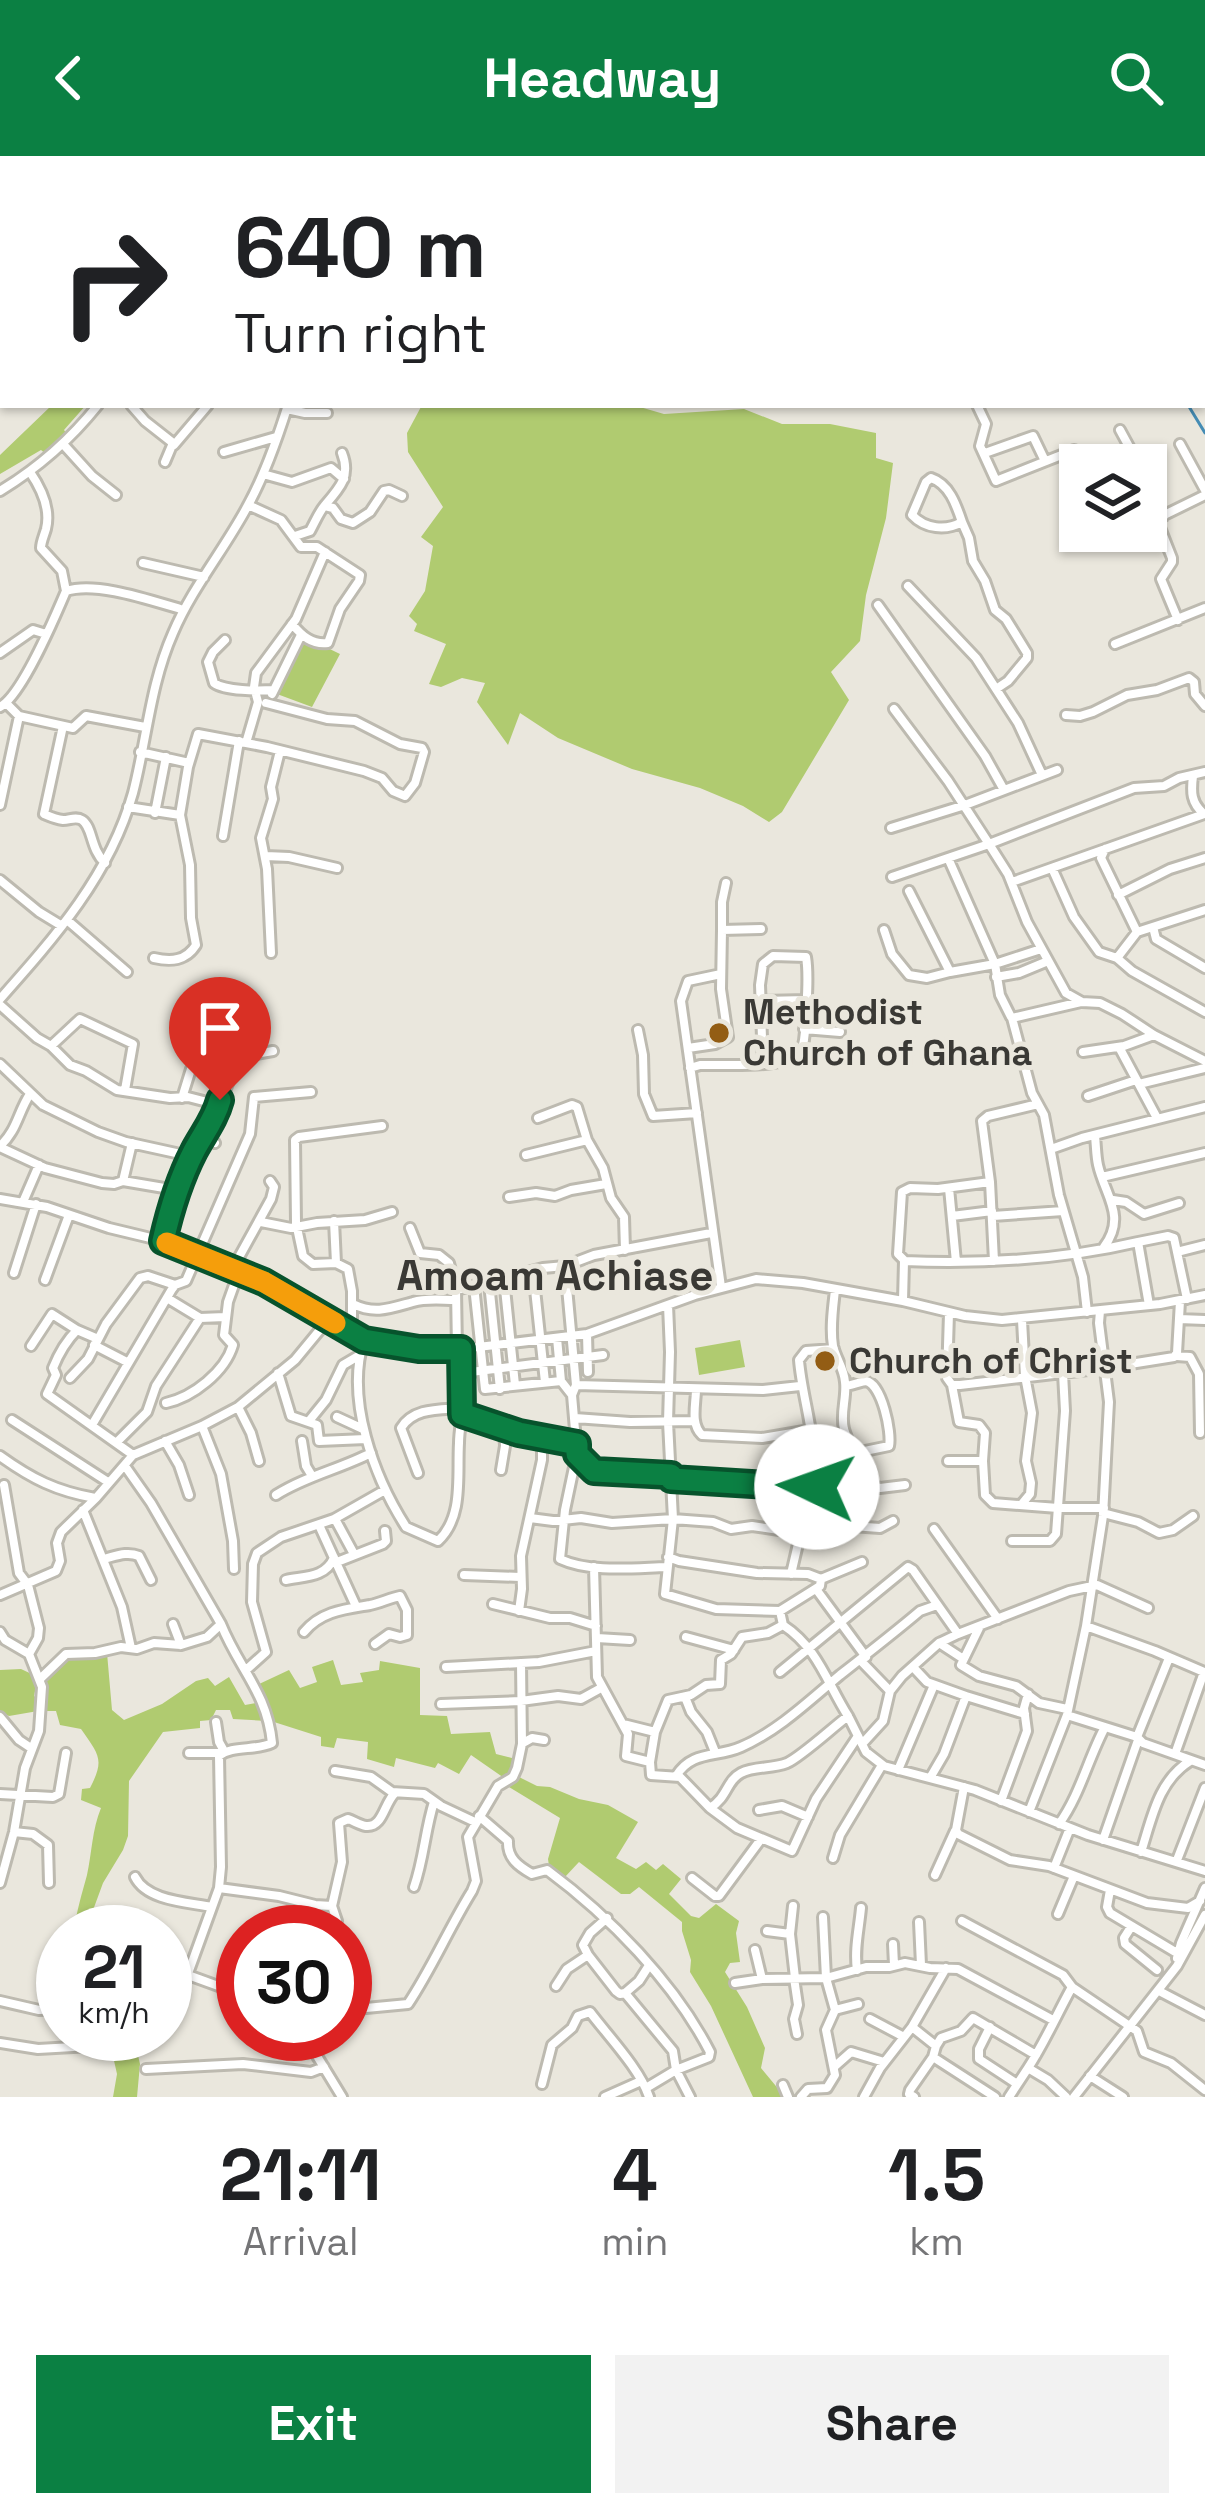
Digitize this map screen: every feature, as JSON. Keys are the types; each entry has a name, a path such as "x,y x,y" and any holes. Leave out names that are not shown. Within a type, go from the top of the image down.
{"street":[{"path":"0,491 63,444 95,408"},
{"path":"134,408 173,446"},
{"path":"165,462 205,408"},
{"path":"219,1105 110,1087 70,1065 0,1002 105,863 128,807 161,662 184,610 248,506 288,408"},
{"path":"291,408 327,413"},
{"path":"978,408 986,424 980,442 997,482 1059,455"},
{"path":"1120,430 1128,444"},
{"path":"986,453 1033,436 1045,460"},
{"path":"224,452 277,437"},
{"path":"63,444 116,495"},
{"path":"1167,514 1205,493 1180,445"},
{"path":"295,536 310,531 344,479 347,470 342,453"},
{"path":"263,474 292,482 331,467 344,479"},
{"path":"30,472 44,502 46,529 40,548 62,571 66,591 3,705 19,716 63,726 76,728 86,716 145,728"},
{"path":"962,522 932,527 912,515 931,478 945,487 970,538 974,561 995,610 1027,653 1008,681 996,689"},
{"path":"324,506 353,523 370,512 384,491 402,496"},
{"path":"248,506 277,517 301,548 325,552 359,573 328,643 301,637 292,624"},
{"path":"1167,544 1172,562 1161,579 1178,620"},
{"path":"262,703 255,691 257,669 292,624 325,552"},
{"path":"143,562 204,578"},
{"path":"908,586 976,658 1018,723 1042,775"},
{"path":"66,591 94,589 184,610"},
{"path":"878,605 986,756 1004,790"},
{"path":"1115,644 1205,608"},
{"path":"0,653 33,630 46,634"},
{"path":"223,836 243,742 301,637"},
{"path":"225,640 209,657 212,679 221,688 273,691"},
{"path":"1066,715 1080,716 1127,695 1189,678 1205,701"},
{"path":"154,958 174,960 196,945 190,918 190,865 180,815 198,734 370,773 405,796 415,783 422,748 382,737 357,722 262,703"},
{"path":"894,709 989,844 1066,993 1082,1002"},
{"path":"0,805 19,716"},
{"path":"63,726 44,814 84,821 95,853 105,863"},
{"path":"271,953 261,838 273,800 280,751"},
{"path":"140,752 189,763"},
{"path":"155,813 166,757"},
{"path":"891,828 1057,770"},
{"path":"892,877 1134,788 1164,786 1205,772"},
{"path":"1012,882 1205,815 1192,795 1193,776"},
{"path":"128,807 180,815"},
{"path":"1099,853 1137,932"},
{"path":"266,856 289,856 337,868"},
{"path":"948,858 995,964 1044,1115 1087,1312"},
{"path":"1118,895 1205,858"},
{"path":"1052,868 1074,917 1101,954 1118,958 1132,971 1205,1012"},
{"path":"0,880 127,972"},
{"path":"688,1048 711,1046 729,1034 721,974 725,883"},
{"path":"909,891 950,972"},
{"path":"1118,958 1137,932 1205,910"},
{"path":"1153,927 1156,938 1205,968"},
{"path":"722,930 761,928"},
{"path":"884,930 892,954 909,975 927,978 1041,949"},
{"path":"1190,958 1205,950"},
{"path":"695,1066 763,1064 796,1057 805,1029 807,958 773,956 763,964 763,1064"},
{"path":"1000,980 1048,961"},
{"path":"721,974 691,980 681,1001 695,1066 721,1287"},
{"path":"761,1001 807,1000"},
{"path":"1012,1018 1082,1002 1102,1004 1205,1065"},
{"path":"51,1046 80,1019 133,1044 124,1090"},
{"path":"805,1029 841,1032"},
{"path":"638,1030 644,1094 652,1114 698,1113"},
{"path":"1083,1052 1154,1035"},
{"path":"695,1066 711,1046"},
{"path":"1119,1047 1157,1118"},
{"path":"163,1241 176,1190 232,1074 246,1057 273,1051"},
{"path":"0,1064 44,1105 90,1129 176,1153 188,1164"},
{"path":"1088,1096 1205,1065"},
{"path":"182,1098 190,1069"},
{"path":"92,1425 175,1285 186,1281 250,1134 254,1097 311,1092"},
{"path":"30,1094 16,1127 0,1146 39,1165 101,1184 123,1180 176,1190"},
{"path":"994,1261 982,1121 1037,1104"},
{"path":"1051,1149 1204,1105"},
{"path":"538,1118 574,1106 603,1168 611,1198 624,1217 625,1250"},
{"path":"352,1334 349,1271 336,1263 305,1260 294,1193 296,1138 382,1126"},
{"path":"202,1136 215,1143"},
{"path":"1095,1136 1097,1162 1113,1200 1115,1240"},
{"path":"526,1155 587,1140"},
{"path":"123,1180 131,1143"},
{"path":"1102,1177 1205,1153"},
{"path":"23,1202 39,1165"},
{"path":"166,1403 187,1395 228,1360 233,1345 224,1334 225,1318 236,1269 271,1199 274,1187 270,1181"},
{"path":"903,1301 904,1261 898,1254 902,1192 990,1182"},
{"path":"509,1197 555,1196 606,1184"},
{"path":"949,1188 956,1262"},
{"path":"0,1199 36,1204 198,1253 364,1340 389,1346 459,1349 586,1334 744,1280 769,1279 986,1319 1022,1320 1205,1295"},
{"path":"1113,1200 1144,1214 1179,1203"},
{"path":"14,1273 36,1204"},
{"path":"951,1216 1063,1211"},
{"path":"261,1222 297,1228 392,1212"},
{"path":"45,1280 69,1215"},
{"path":"334,1221 336,1263"},
{"path":"364,1340 360,1355 364,1434 385,1490 407,1529 441,1540 458,1497 463,1373 456,1294 448,1260 421,1254 410,1228"},
{"path":"352,1303 387,1311 594,1255 712,1233"},
{"path":"904,1261 994,1261 1075,1253 1115,1240 1174,1238 1184,1300 1175,1355"},
{"path":"1138,1242 1149,1305"},
{"path":"1177,1252 1205,1245"},
{"path":"566,1266 577,1449 561,1560 594,1567 679,1562 758,1573 808,1574 863,1659 890,1690"},
{"path":"533,1270 545,1382"},
{"path":"70,1378 88,1359 140,1278 175,1285"},
{"path":"504,1279 515,1385"},
{"path":"489,1283 500,1389"},
{"path":"473,1286 485,1389 561,1382"},
{"path":"835,1290 833,1348 844,1371 844,1425 855,1453 845,1519 851,1526 880,1528 893,1521"},
{"path":"167,1298 200,1318 225,1318"},
{"path":"668,1305 673,1519 668,1597 716,1609 780,1611 818,1584 862,1562"},
{"path":"1029,1812 1067,1712 1104,1511 1109,1402 1100,1311"},
{"path":"949,1313 947,1378 959,1422 984,1428 982,1461 989,1501 1104,1511 1159,1533 1193,1516"},
{"path":"32,1346 52,1314 127,1362"},
{"path":"117,1442 147,1412 156,1386 200,1318"},
{"path":"1179,1319 1205,1320"},
{"path":"0,1595 56,1571 58,1536 133,1455 238,1407 295,1360 328,1320"},
{"path":"1021,1505 1030,1494 1026,1461 1032,1413 1022,1320"},
{"path":"77,1330 60,1351 47,1394 133,1455"},
{"path":"586,1334 588,1372"},
{"path":"557,1338 561,1382 572,1395"},
{"path":"526,1342 528,1365"},
{"path":"791,1574 812,1484 813,1441 800,1386 800,1355 833,1348"},
{"path":"309,1421 326,1400 343,1365 360,1355"},
{"path":"463,1373 603,1355"},
{"path":"952,1385 1175,1355 1205,1357"},
{"path":"1190,1357 1199,1374 1200,1433"},
{"path":"278,1373 291,1416 318,1426 319,1441 364,1434"},
{"path":"1012,1540 1054,1539 1064,1373"},
{"path":"846,1386 864,1381 872,1384 891,1433 889,1446 855,1453"},
{"path":"576,1384 764,1390 800,1386"},
{"path":"696,1389 695,1421 700,1433 762,1438 810,1430"},
{"path":"238,1407 259,1461"},
{"path":"418,1472 402,1424 417,1413 463,1411 577,1449 594,1471"},
{"path":"337,1418 364,1434"},
{"path":"575,1418 695,1421"},
{"path":"12,1420 108,1482"},
{"path":"202,1426 222,1461 234,1569"},
{"path":"501,1470 504,1428"},
{"path":"519,1611 521,1556 542,1460 542,1438"},
{"path":"165,1441 189,1495"},
{"path":"302,1441 305,1466 312,1477"},
{"path":"276,1495 371,1453"},
{"path":"0,1456 63,1492 96,1498"},
{"path":"948,1460 982,1461"},
{"path":"124,1466 151,1504 264,1700 272,1743 189,1754"},
{"path":"574,1469 784,1486 905,1485"},
{"path":"4,1485 19,1573 28,1585 39,1628 29,1654"},
{"path":"246,1670 266,1652 252,1602 254,1558 281,1537 319,1526 385,1490"},
{"path":"83,1510 122,1607 131,1648"},
{"path":"530,1518 612,1523 673,1519 799,1533"},
{"path":"334,1519 354,1554"},
{"path":"319,1526 355,1604"},
{"path":"934,1529 998,1619"},
{"path":"286,1580 321,1574 335,1560 385,1543 385,1531"},
{"path":"103,1559 128,1552 140,1556 151,1580"},
{"path":"594,1567 597,1677 629,1736 626,1756 650,1762"},
{"path":"780,1672 908,1567 958,1634"},
{"path":"464,1575 520,1576"},
{"path":"783,1625 768,1633 746,1635 720,1663 720,1684 706,1685 666,1703 650,1762 651,1775 676,1776 737,1828 792,1851 820,1792 860,1740 883,1721 890,1690 939,1643 1090,1586 1148,1608"},
{"path":"304,1632 318,1619 355,1604 369,1605 396,1596 402,1599 407,1635 389,1634 375,1644"},
{"path":"493,1604 596,1626"},
{"path":"676,1776 695,1757 740,1747 833,1684 920,1611 937,1605"},
{"path":"780,1611 783,1625 796,1634 833,1684 872,1759 1205,1871"},
{"path":"173,1624 181,1645"},
{"path":"40,1679 66,1654 144,1648 154,1643 181,1645 207,1636 221,1624"},
{"path":"980,1626 962,1658 961,1665 970,1671 1016,1686 1047,1706 1205,1765"},
{"path":"1086,1626 1204,1669 1175,1754"},
{"path":"0,1632 29,1654 40,1679 39,1732 31,1748 0,1883"},
{"path":"686,1637 734,1650"},
{"path":"597,1638 629,1640"},
{"path":"939,1643 962,1658"},
{"path":"446,1667 596,1652"},
{"path":"1103,1840 1169,1658"},
{"path":"372,2008 408,2005 475,1886 467,1842 498,1786 516,1773 522,1744 521,1663"},
{"path":"914,1667 934,1685 1025,1714"},
{"path":"898,1770 934,1685"},
{"path":"441,1704 558,1696 581,1699 601,1688"},
{"path":"1001,1801 1027,1731 1028,1694"},
{"path":"930,1778 966,1696"},
{"path":"685,1697 715,1752"},
{"path":"710,1808 725,1796 736,1776 791,1761 848,1716"},
{"path":"0,1717 31,1748"},
{"path":"192,1964 219,1888 222,1752 216,1722"},
{"path":"623,1724 655,1732"},
{"path":"1059,1824 1073,1805 1105,1727"},
{"path":"522,1744 534,1738 544,1740"},
{"path":"0,1794 59,1794 66,1754"},
{"path":"1141,1852 1164,1787 1192,1760"},
{"path":"833,1858 841,1835 882,1765"},
{"path":"334,1771 375,1778 395,1793 419,1792 477,1819 508,1841 513,1860 532,1874 547,1870 607,1918 649,1967 696,2026 710,2052 707,2060 676,2070 645,2089 605,2097"},
{"path":"935,1875 956,1830 964,1787"},
{"path":"1177,1861 1205,1788"},
{"path":"332,1905 342,1862 339,1823 348,1819 375,1825 395,1793"},
{"path":"414,1887 434,1802"},
{"path":"759,1810 778,1805 808,1816"},
{"path":"1054,1868 1070,1828"},
{"path":"956,1830 1010,1860 1054,1868 1148,1903 1191,1913"},
{"path":"0,1837 33,1834 48,1844 49,1883"},
{"path":"692,1878 719,1896 761,1839"},
{"path":"1058,1914 1074,1876"},
{"path":"135,1877 141,1888 159,1896 212,1907"},
{"path":"219,1888 315,1905"},
{"path":"1178,1966 1177,1953 1205,1888"},
{"path":"1110,1890 1110,1912 1177,1953"},
{"path":"793,1906 790,1934 798,2005 796,2034"},
{"path":"856,1970 861,1908"},
{"path":"1028,2068 1070,2097 1178,1966 1202,1930 1205,1915"},
{"path":"801,2097 808,2090 831,2085 835,2075 826,2030 835,2010 826,1978 824,1917"},
{"path":"607,1918 583,1945 616,1991 626,1993 649,1967"},
{"path":"962,1921 1063,1975 1072,1987 1139,2033 1144,2052 1171,2063 1205,2090"},
{"path":"919,1922 921,1965"},
{"path":"1131,1927 1125,1944 1157,1970"},
{"path":"767,1931 790,1934"},
{"path":"893,1944 894,1965"},
{"path":"755,1950 762,1979"},
{"path":"556,1986 567,1969 588,1954"},
{"path":"735,1983 826,1978 905,1963 966,1971 1053,2020"},
{"path":"864,2097 913,2027 946,1968"},
{"path":"1009,2097 1072,1987"},
{"path":"1159,1991 1205,2015"},
{"path":"626,1993 673,2051 676,2070 690,2097"},
{"path":"0,2001 36,2009"},
{"path":"835,2010 858,2004"},
{"path":"542,2084 552,2045 586,2012 645,2089"},
{"path":"914,2097 910,2090 941,2038 961,2031 973,2018 1036,2055"},
{"path":"870,2019 904,2037"},
{"path":"913,2027 935,2051 995,2097"},
{"path":"990,2027 979,2060 1017,2084"},
{"path":"0,2043 36,2049"},
{"path":"834,2068 851,2052 885,2062"},
{"path":"320,2061 343,2097"},
{"path":"146,2069 243,2064 311,2072 324,2067"},
{"path":"1090,2076 1123,2097"},
{"path":"783,2085 788,2097"}],"green space":[{"path":"49,408 83,408 64,430 67,434 46,454 41,450 0,474 0,455"},
{"path":"420,408 643,408 664,414 744,409 782,424 830,424 876,433 876,458 893,463 886,518 866,595 860,641 831,672 849,700 782,812 769,822 700,788 632,769 558,738 520,713 508,745 477,702 485,683 462,678 441,687 429,684 446,644 414,631 417,624 409,616 425,591 433,546 421,537 443,507 408,452 407,433"},
{"path":"305,637 340,654 312,707 277,694"},
{"path":"740,1340 745,1367 699,1375 695,1348"},
{"path":"107,1653 112,1710 124,1720 162,1704 196,1681 208,1678 215,1686 229,1677 245,1705 262,1702 267,1721 233,1719 230,1710 216,1710 211,1720 200,1721 200,1728 163,1732 129,1781 128,1836 95,1905 79,1905 101,1808 81,1800 82,1789 90,1788 98,1757 81,1729 60,1725 56,1711 41,1711 42,1677 73,1655"},
{"path":"333,1660 341,1685 363,1682 360,1673 379,1670 380,1661 420,1668 420,1715 447,1716 451,1734 490,1732 496,1754 516,1759 507,1780 471,1755 459,1774 438,1763 435,1768 396,1758 394,1767 367,1759 368,1742 337,1738 334,1748 321,1746 321,1737 274,1722 257,1685 289,1670 300,1688 317,1682 312,1667"},
{"path":"21,1669 38,1677 34,1696 38,1711 9,1716 0,1711 0,1670"},
{"path":"515,1775 537,1786 608,1805 638,1822 616,1858 636,1869 646,1862 656,1870 663,1864 681,1879 669,1894 691,1916 699,1918 716,1904 739,1921 740,1962 730,1963 725,1972 765,2048 761,2068 785,2097 753,2097 690,1972 682,1922 639,1887 621,1894 579,1862 564,1878 549,1866 560,1818 509,1787"},
{"path":"114,2061 139,2061 137,2097 113,2097"}],"waterway":[{"path":"1190,408 1205,433"}],"slow traffic":[{"path":"167,1243 264,1282 335,1323"}],"place":[{"name":"Methodist Church of Ghana","path":"719,1033"},
{"name":"Church of Christ","path":"825,1361"}],"district":[{"name":"Amoam Achiase","path":"555,1275"}],"route":[{"path":"220,1100 176,1190 163,1241 264,1282 364,1340 419,1349 461,1349 462,1414 519,1433 577,1444 577,1454 594,1471 728,1484 784,1486 812,1479 811,1488 817,1487"}]}
